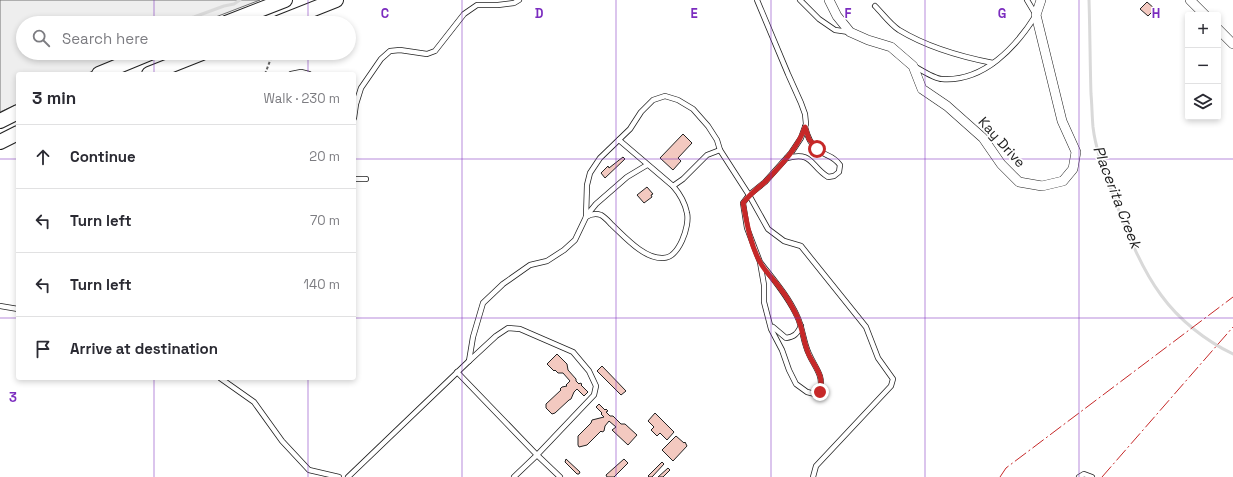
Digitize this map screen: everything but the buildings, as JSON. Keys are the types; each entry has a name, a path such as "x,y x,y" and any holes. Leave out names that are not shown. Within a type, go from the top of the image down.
{"main road":[{"path":"244,16 285,0"},
{"path":"296,16 336,0"},
{"path":"104,72 133,60"},
{"path":"154,72 184,60"},
{"path":"0,121 16,113"},
{"path":"0,142 16,135"}],"street":[{"name":"Kay Drive","path":"829,0 837,16 850,32 868,40 891,47 913,66 922,90 947,106 982,138 1001,164 1019,182 1042,186 1063,181 1073,169 1076,152 1062,121 1036,15"},
{"path":"1036,15 1041,0"},
{"path":"1190,0 1202,12"},
{"path":"1221,31 1233,44"}],"lane":[{"path":"356,99 361,88 381,60 390,51 400,50 427,54 435,51 464,14 477,5 498,5 514,3 519,0"},
{"path":"757,0 801,103 805,114 806,124 801,138 787,158 765,182 749,195 743,203 747,228 760,262 764,285 764,302 770,325 782,350 789,370 796,384 807,392 815,394 820,392 822,383 819,372 809,355 797,316 783,291 760,262"},
{"path":"800,0 819,19 835,30 850,32"},
{"path":"913,66 941,79 962,77 983,71 1001,58 1027,29 1036,15 1027,0"},
{"path":"875,6 898,30 921,41 974,59 993,63"},
{"path":"586,217 590,172 600,158 630,129 641,112 653,100 665,96 678,100 693,109 708,126 717,140 720,150 749,195 768,229 784,241 802,246 866,327 878,358 893,379 891,386 816,466 813,477"},
{"path":"787,158 803,156 809,158 822,174 828,177 834,176 839,172 840,165 835,158 817,149 809,139 805,127"},
{"path":"586,217 593,214 601,215 637,248 652,256 664,258 671,255 678,247 684,236 688,215 683,200 673,186 619,140"},
{"path":"673,186 683,179 706,155 720,150"},
{"path":"469,361 473,337 483,303 503,284 530,265 547,262 564,250 575,240 586,217 596,204 626,177 647,165"},
{"path":"356,179 366,178"},
{"path":"0,306 16,308"},
{"path":"770,325 786,338 792,338 798,333 801,326"},
{"path":"348,477 457,372 496,336 508,328 520,329 572,352 589,371 596,386 594,395 514,477"},
{"path":"457,372 560,477"},
{"path":"223,380 254,402 282,441 309,470 339,477"},
{"path":"1079,477 1084,474 1092,477"}],"path":[{"path":"266,72 270,60"}],"shaded area":[{"path":"0,0 260,0 218,16 16,16 16,60 117,60 90,72 16,72 16,105 0,112"}],"waterway":[{"path":"197,16 234,4 240,0"},
{"name":"Placerita Creek","path":"1089,0 1091,94 1094,137 1102,165 1125,227 1147,274 1168,304 1176,313 1203,336 1233,354"}],"power":[{"path":"1000,477 1006,468 1233,297"},
{"path":"1102,477 1233,327"}],"route":[{"path":"817,149 809,139 805,127 801,138 787,158 765,182 749,195 743,203 747,228 760,262 783,291 797,316 803,331 809,355 819,372 822,383 820,392"}]}
